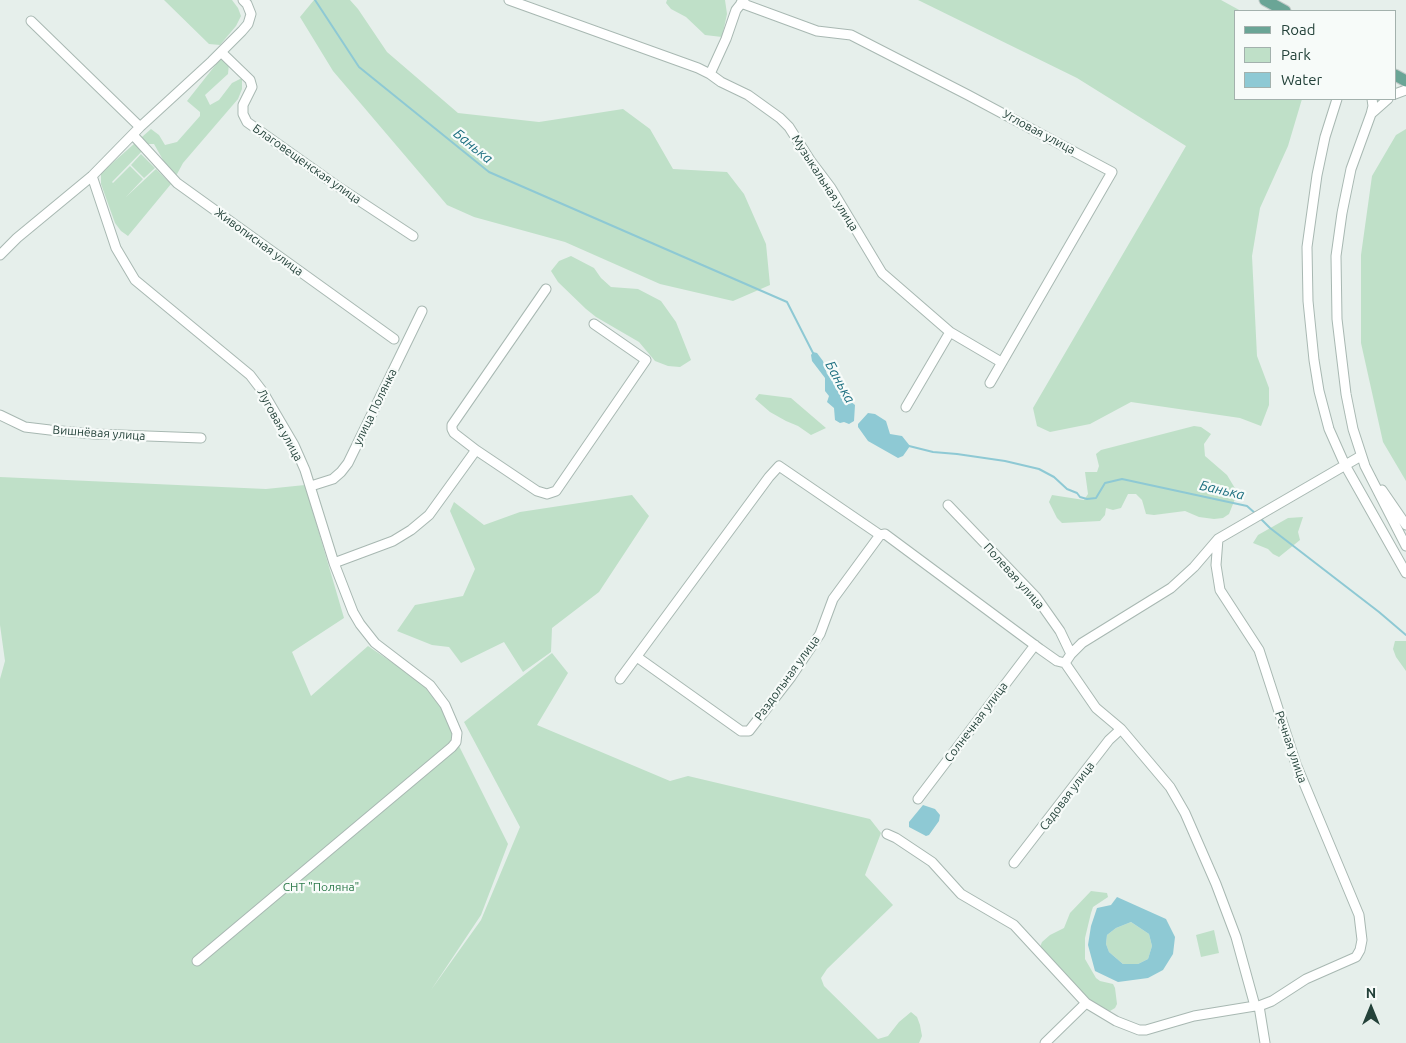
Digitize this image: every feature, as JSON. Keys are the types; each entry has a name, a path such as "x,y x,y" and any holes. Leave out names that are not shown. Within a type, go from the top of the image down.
{"main road":[{"path":"1265,0 1283,10"}],"street":[{"path":"0,255 17,238 92,176 140,127 221,52 248,24 250,9 243,0"},
{"name":"Музыкальная улица","path":"508,0 579,24 710,74 721,82 748,95 780,118 789,127 831,188 882,273 950,332 1001,362"},
{"path":"710,74 726,39 736,10 743,2"},
{"name":"Угловая улица","path":"743,2 817,31 851,35 1112,172 990,383"},
{"path":"31,21 140,127"},
{"name":"Благовещенская улица","path":"221,52 250,80 252,87 243,105 243,114 247,122 337,186 413,236"},
{"path":"1337,100 1325,137 1317,175 1307,256 1308,301 1314,360 1319,391 1329,429 1345,465 1406,573"},
{"path":"1372,100 1371,114 1351,169 1342,213 1336,256 1338,327 1346,394 1361,456 1406,546"},
{"path":"1371,114 1387,100"},
{"name":"Живописная улица","path":"133,135 177,183 394,339"},
{"name":"Луговая улица","path":"92,176 116,248 135,280 250,375 263,392 294,445 311,486 334,563 353,612 368,636 430,686 445,705 457,733 456,742 445,754 197,961"},
{"path":"546,289 452,424 454,433 537,491 547,494 556,491 646,360 594,324"},
{"name":"улица Полянка","path":"311,486 333,479 348,463 422,312"},
{"path":"906,407 950,332"},
{"name":"Вишнёвая улица","path":"0,415 25,426 50,430 94,434 201,438"},
{"path":"334,563 393,540 411,530 429,515 476,450"},
{"path":"1065,663 1082,643 1171,588 1194,567 1218,539 1361,456"},
{"path":"620,679 769,477 780,466 880,536 885,534 1057,661 1065,663 1096,708 1121,730 1170,787 1185,813 1216,884 1236,937 1257,1006 1265,1043"},
{"path":"1365,466 1406,525"},
{"name":"Полевая улица","path":"948,505 1036,597 1060,631 1071,654"},
{"name":"Раздольная улица","path":"637,657 741,731 749,731 791,677 820,634 833,599 880,536"},
{"name":"Речная улица","path":"1218,539 1216,565 1220,590 1259,650 1296,764 1358,915 1362,940 1356,957 1306,979 1272,1001 1257,1006"},
{"name":"Солнечная улица","path":"918,799 1035,645"},
{"name":"Садовая улица","path":"1014,863 1109,740 1121,730"},
{"path":"887,834 932,862 961,894 1014,925 1086,1003 1116,1021 1139,1030 1146,1030 1194,1016 1257,1006"},
{"path":"1045,1043 1086,1003"}],"green space":[{"path":"164,0 232,0 241,16 236,26 220,45 209,44"},
{"path":"314,0 350,0 387,52 458,113 539,122 623,109 650,129 673,169 727,172 744,194 766,244 770,285 733,301 660,284 565,242 474,217 447,205 333,71 300,17"},
{"path":"667,0 725,0 727,14 722,37 705,35 686,17 671,9 666,3"},
{"path":"918,0 1221,0 1239,10 1234,10 1234,100 1302,100 1288,146 1260,208 1252,256 1257,356 1269,388 1269,405 1261,426 1240,418 1131,402 1090,424 1050,432 1037,426 1033,408 1186,146 1077,78"},
{"path":"221,58 229,64 228,74 205,95 210,105 219,100 232,83 242,78 242,89 238,99 183,163 176,176 167,167 154,144 149,144 112,182 130,166 143,179 126,197 156,169 171,184 128,236 115,223 101,184 101,173 151,129 159,135 165,145 177,142 200,116 200,112 187,101"},
{"path":"1406,129 1406,481 1383,442 1361,343 1361,255 1372,176 1396,135"},
{"path":"141,154 155,168 144,178 131,165"},
{"path":"571,256 594,268 611,287 638,289 661,301 676,322 691,360 680,367 668,366 655,361 639,342 596,317 586,309 558,282 551,271 559,261"},
{"path":"759,394 791,398 826,428 811,435 770,412 755,399"},
{"path":"1194,426 1201,427 1211,434 1204,444 1205,456 1227,475 1236,490 1237,494 1229,514 1223,518 1214,519 1199,517 1185,511 1154,515 1146,514 1142,500 1136,494 1128,494 1121,508 1113,510 1106,508 1105,515 1100,521 1062,523 1057,518 1049,502 1052,495 1084,500 1088,494 1085,472 1097,472 1099,466 1096,454 1101,450"},
{"name":"СНТ \"Поляна\"","path":"0,477 266,489 305,485 344,618 292,652 311,696 368,646 421,682 453,725 455,738 508,844 481,915 431,990 481,920 520,827 464,722 552,653 568,673 537,725 670,781 688,776 870,819 881,833 865,875 893,905 827,969 821,978 824,986 878,1039 888,1036 899,1022 911,1012 917,1017 920,1025 922,1036 919,1043 0,1043 0,679 5,661 0,625"},
{"path":"632,495 649,516 599,592 552,628 551,652 523,672 504,642 461,663 449,647 432,645 397,631 415,605 463,596 475,569 450,511 454,502 484,525 520,512"},
{"path":"1303,517 1298,532 1300,540 1279,557 1268,549 1253,543 1258,535 1288,518"},
{"path":"1395,641 1406,641 1406,671 1393,649"},
{"path":"1091,891 1107,893 1108,897 1093,907 1085,938 1085,959 1096,978 1113,984 1115,988 1117,1004 1110,1011 1087,1000 1040,947 1042,942 1050,935 1064,928 1070,913"},
{"path":"1131,922 1149,934 1152,946 1148,959 1138,964 1123,964 1109,952 1106,944 1107,935 1116,928"},
{"path":"1214,930 1219,953 1201,957 1196,935"}],"water":[{"path":"813,352 817,353 823,361 827,374 835,379 850,401 855,405 854,421 849,424 840,423 835,420 834,408 827,402 829,396 825,391 825,378 812,361 811,355"},
{"path":"868,413 875,414 886,421 890,434 902,436 910,446 903,456 898,458 868,441 858,427 858,424"},
{"path":"923,805 935,809 940,815 939,821 929,835 926,836 909,827 909,822"},
{"path":"1117,897 1166,919 1175,937 1173,954 1163,970 1148,978 1118,982 1095,971 1088,945 1091,926 1097,908 1111,905","holes":["1131,922 1149,934 1152,946 1148,959 1138,964 1123,964 1109,952 1106,944 1107,935 1116,928"]}],"waterway":[{"name":"Банька","path":"315,0 359,67 489,172 787,302 813,353"},
{"name":"Банька","path":"909,446 933,452 1005,461 1039,469 1054,477 1067,489 1087,499 1096,498 1105,483 1122,479 1247,506 1256,514"},
{"name":"Банька","path":"1259,517 1270,528 1406,635"}]}
